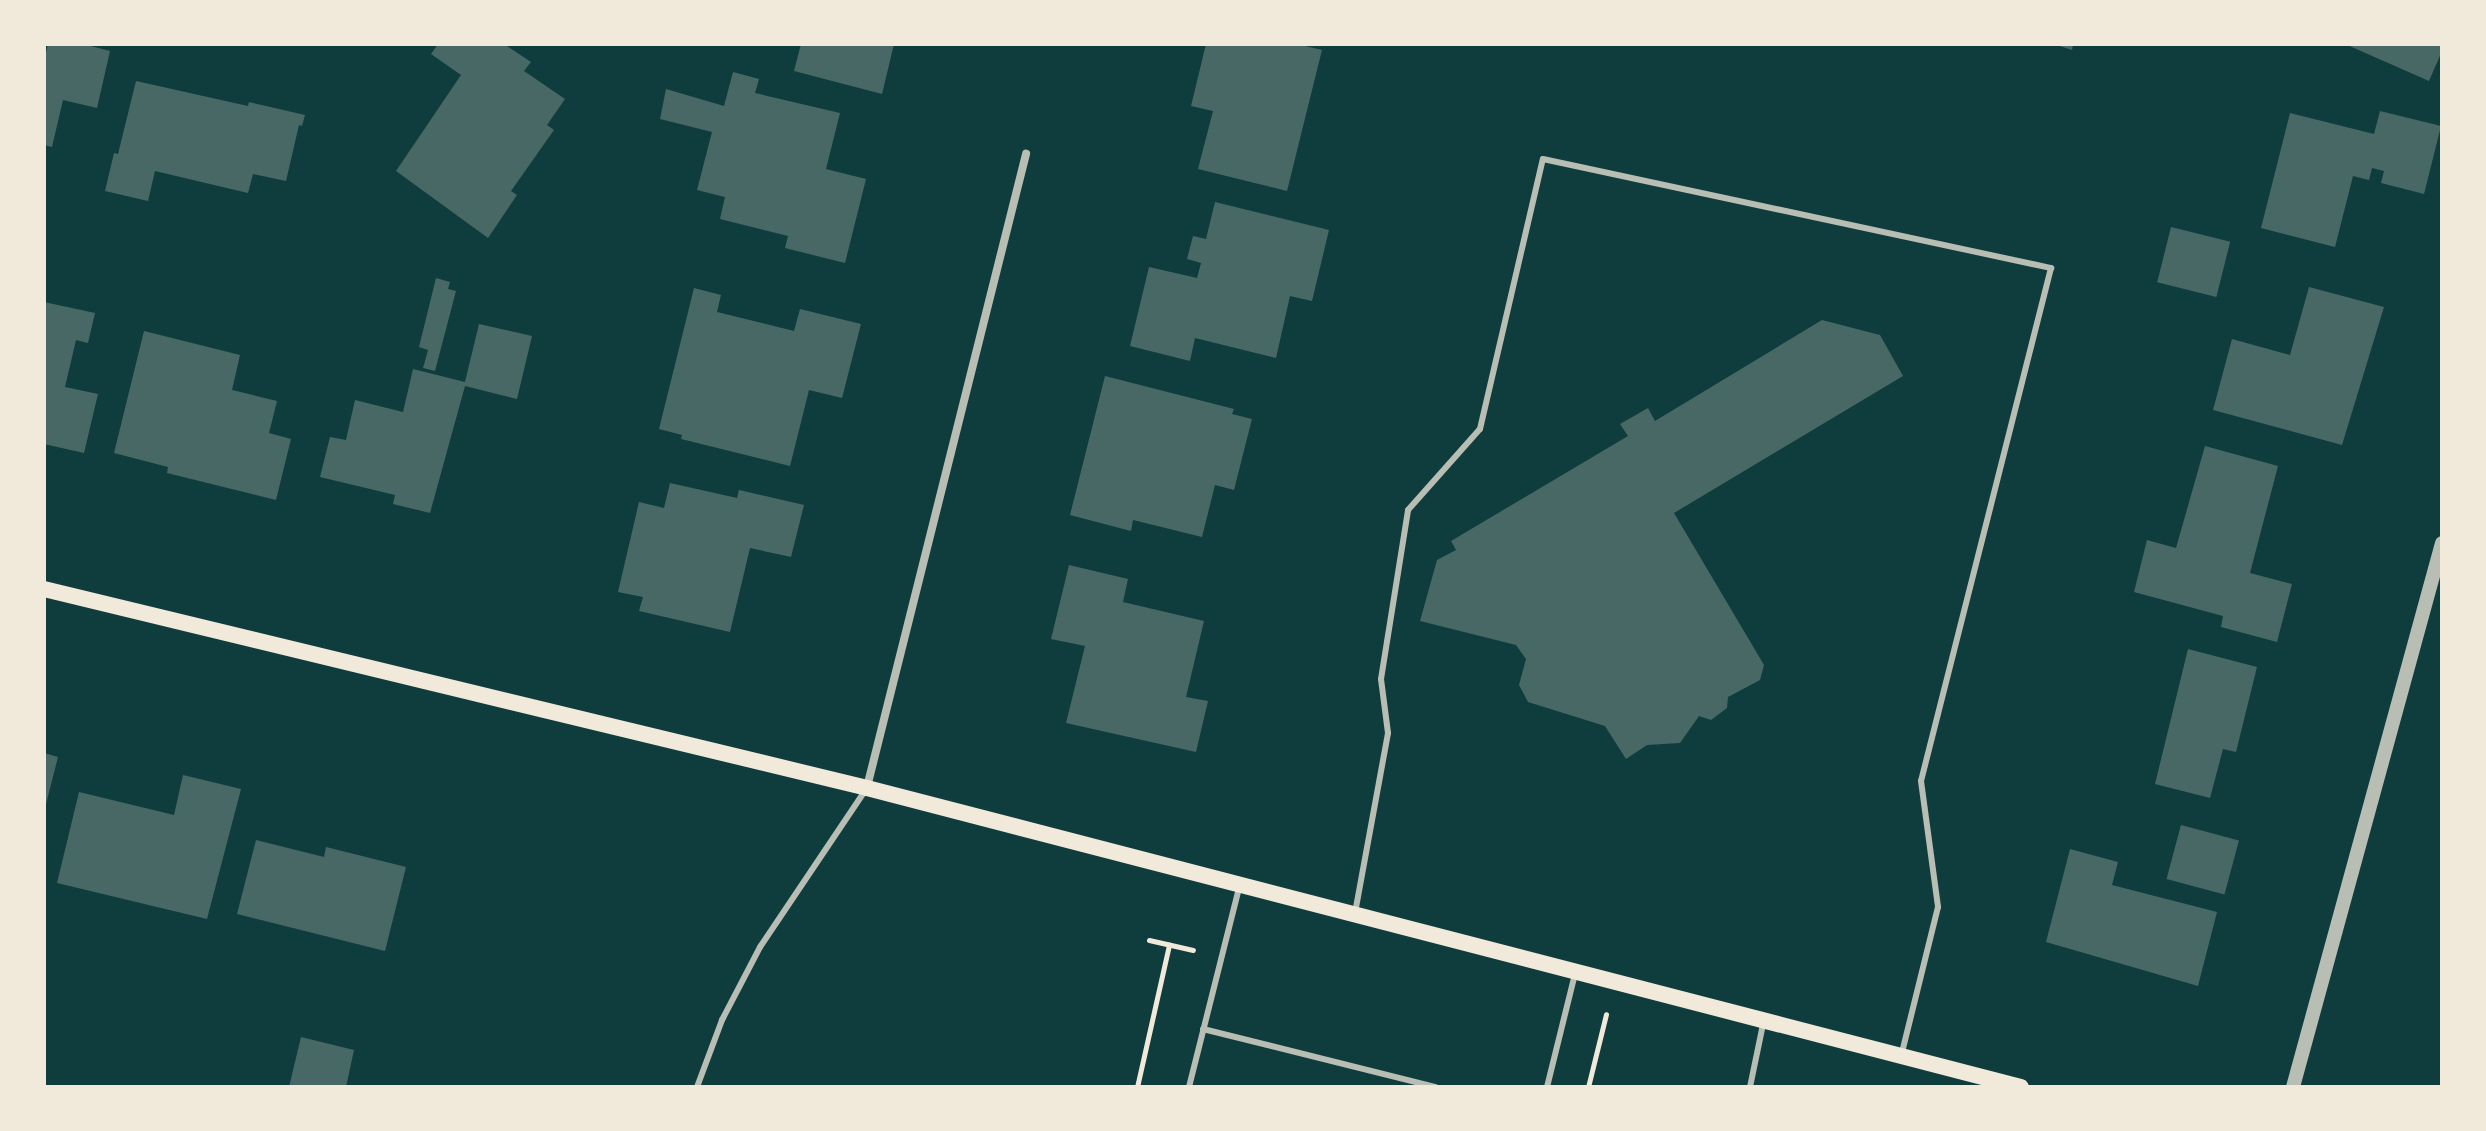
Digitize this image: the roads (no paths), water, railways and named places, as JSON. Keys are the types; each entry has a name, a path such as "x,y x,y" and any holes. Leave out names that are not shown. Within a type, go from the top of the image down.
{"main road":[{"path":"44,589 867,788 2021,1087"}],"street":[{"path":"867,788 1026,154"},
{"path":"2293,1087 2442,543"}],"lane":[{"path":"1355,915 1388,733 1381,679 1408,510 1480,429 1543,159 2051,268 1921,781 1938,907 1901,1056"},
{"path":"697,1087 722,1020 760,947 867,788"},
{"path":"1189,1087 1239,884"},
{"path":"1547,1087 1576,972"},
{"path":"1750,1087 1763,1020"},
{"path":"1203,1029 1436,1087"}]}
